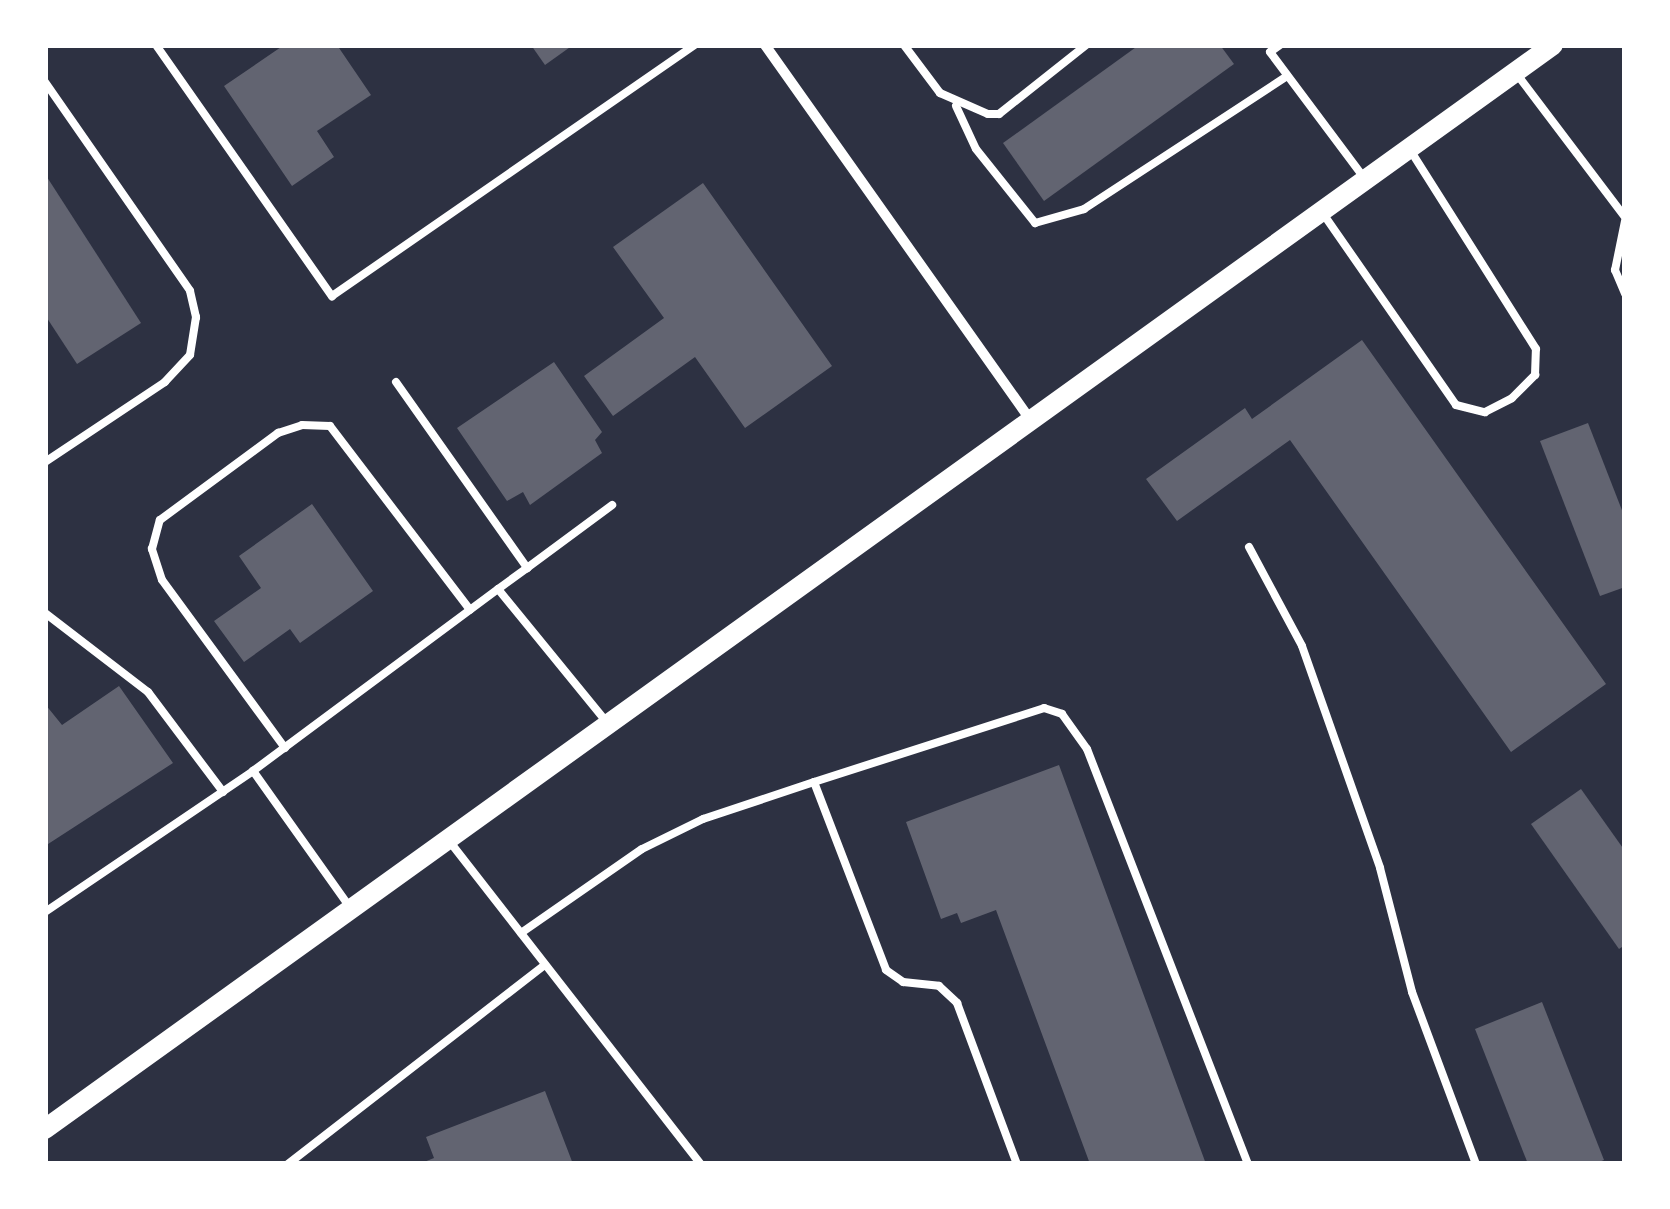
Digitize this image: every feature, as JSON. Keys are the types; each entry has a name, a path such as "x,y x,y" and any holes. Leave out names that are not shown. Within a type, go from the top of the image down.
{"main road":[{"path":"45,1128 1554,45"}],"street":[{"path":"765,45 1030,419"}],"lane":[{"path":"156,45 332,296 694,45"},
{"path":"904,45 956,106 976,149 1035,223 1084,209 1287,76"},
{"path":"956,106 1000,114 1086,45"},
{"path":"1280,45 1267,49 1365,180"},
{"path":"1515,72 1625,219 1615,270 1625,294"},
{"path":"45,82 190,291 196,317 190,355 165,382 45,462"},
{"path":"1322,211 1456,405 1484,412 1512,398 1535,374 1536,349 1408,148"},
{"path":"396,382 527,568"},
{"path":"285,748 162,580 152,550 160,520 278,434 302,425 330,426 470,610"},
{"path":"45,912 285,748 612,505"},
{"path":"1248,547 1302,646 1380,868 1412,992 1476,1164"},
{"path":"498,590 608,724"},
{"path":"45,613 148,692 223,792"},
{"path":"521,933 642,849 704,819 1044,708 1062,714 1088,749 1248,1164"},
{"path":"252,771 350,908"},
{"path":"814,782 886,970 903,982 940,986 957,1004 1016,1164"},
{"path":"448,839 702,1164"},
{"path":"288,1164 546,964"}],"building":[{"path":"284,45 337,45 371,95 317,131 334,157 292,186 224,86"},
{"path":"531,45 573,45 545,65"},
{"path":"1139,45 1220,45 1234,64 1044,201 1003,143"},
{"path":"45,174 141,323 77,364 45,315"},
{"path":"703,183 832,366 745,428 695,357 613,416 584,376 664,318 613,247"},
{"path":"1362,340 1606,684 1511,752 1290,440 1177,521 1146,479 1245,408 1252,419"},
{"path":"554,362 602,432 595,440 602,453 530,505 523,492 507,501 457,428"},
{"path":"1588,423 1625,518 1625,587 1600,596 1540,441"},
{"path":"312,504 373,591 300,643 290,629 244,662 214,621 261,588 239,556"},
{"path":"119,686 173,763 45,846 45,704 62,725"},
{"path":"1059,765 1206,1164 1090,1164 996,910 961,923 957,913 941,919 906,822"},
{"path":"1581,789 1625,851 1625,945 1619,949 1531,824"},
{"path":"1542,1002 1604,1160 1594,1164 1528,1164 1475,1029"},
{"path":"545,1091 573,1164 419,1164 434,1158 426,1137"}]}
